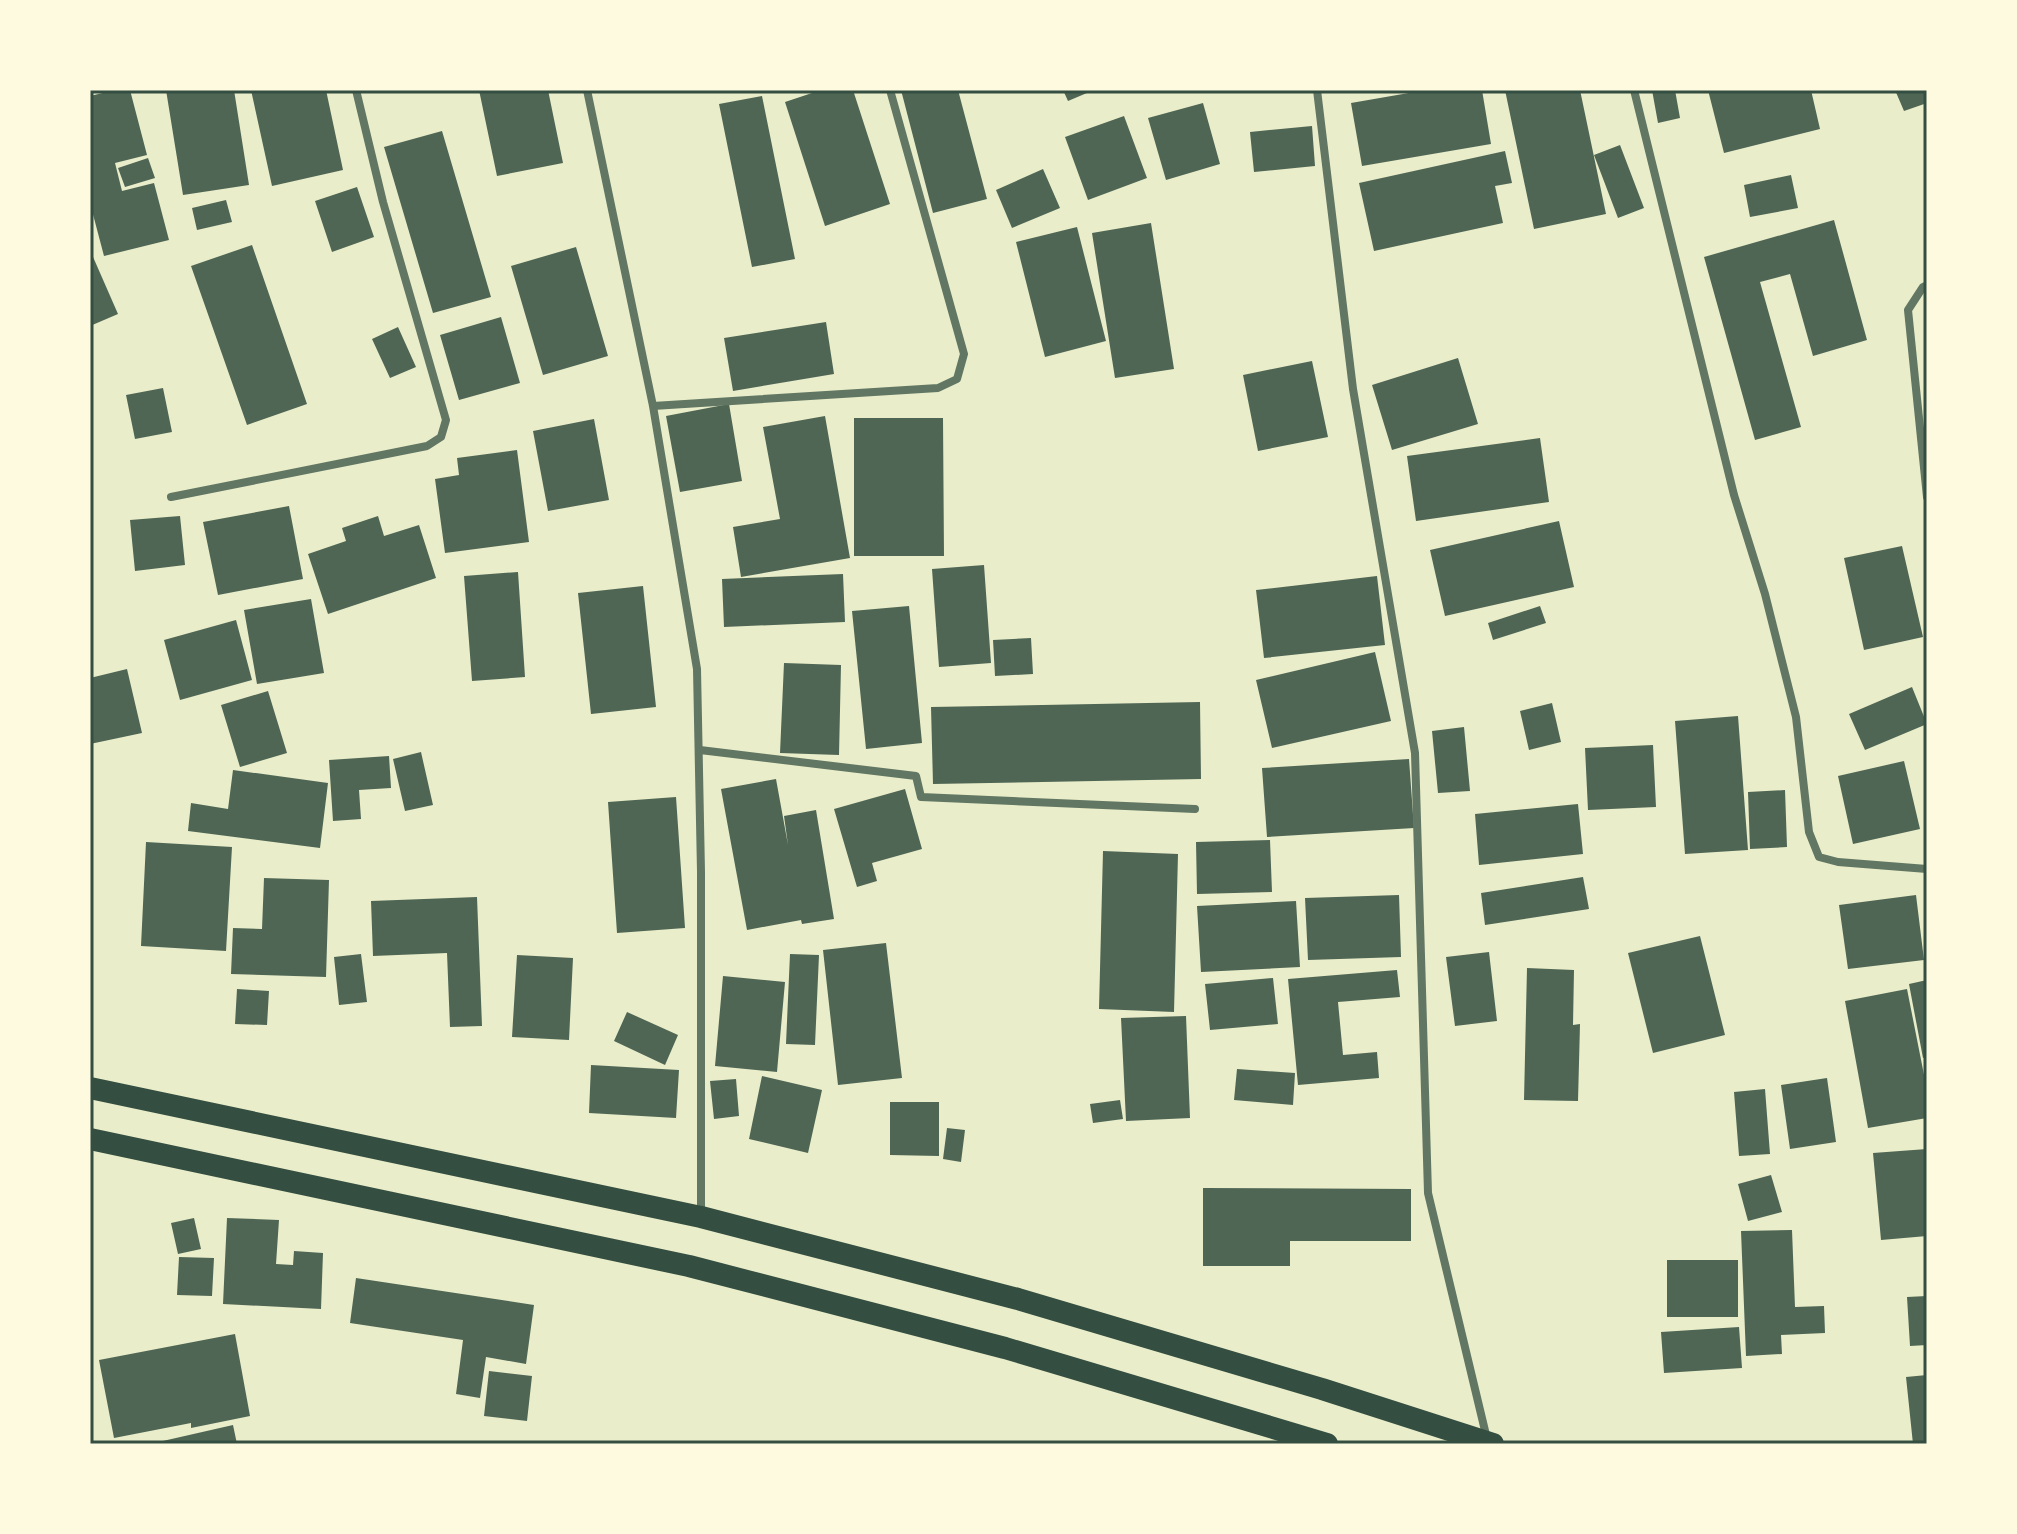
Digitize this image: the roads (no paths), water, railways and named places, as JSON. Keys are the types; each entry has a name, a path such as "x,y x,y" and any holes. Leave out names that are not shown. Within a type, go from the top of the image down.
{"highway":[{"path":"90,1088 701,1217 1018,1299 1322,1389 1491,1443"},
{"path":"90,1142 689,1266 1005,1348 1327,1444"}],"street":[{"path":"171,497 427,446 441,437 446,420 383,202 356,90"},
{"path":"587,90 653,406 697,669 700,750 701,1217"},
{"path":"653,406 938,388 957,379 964,354 890,90"},
{"path":"1317,90 1353,389 1415,753 1428,1193 1491,1443"},
{"path":"1634,90 1734,495 1765,594 1796,717 1809,832 1819,857 1838,862 1927,869"},
{"path":"1927,285 1908,310 1927,497"},
{"path":"700,750 916,776 921,797 1195,809"}]}
